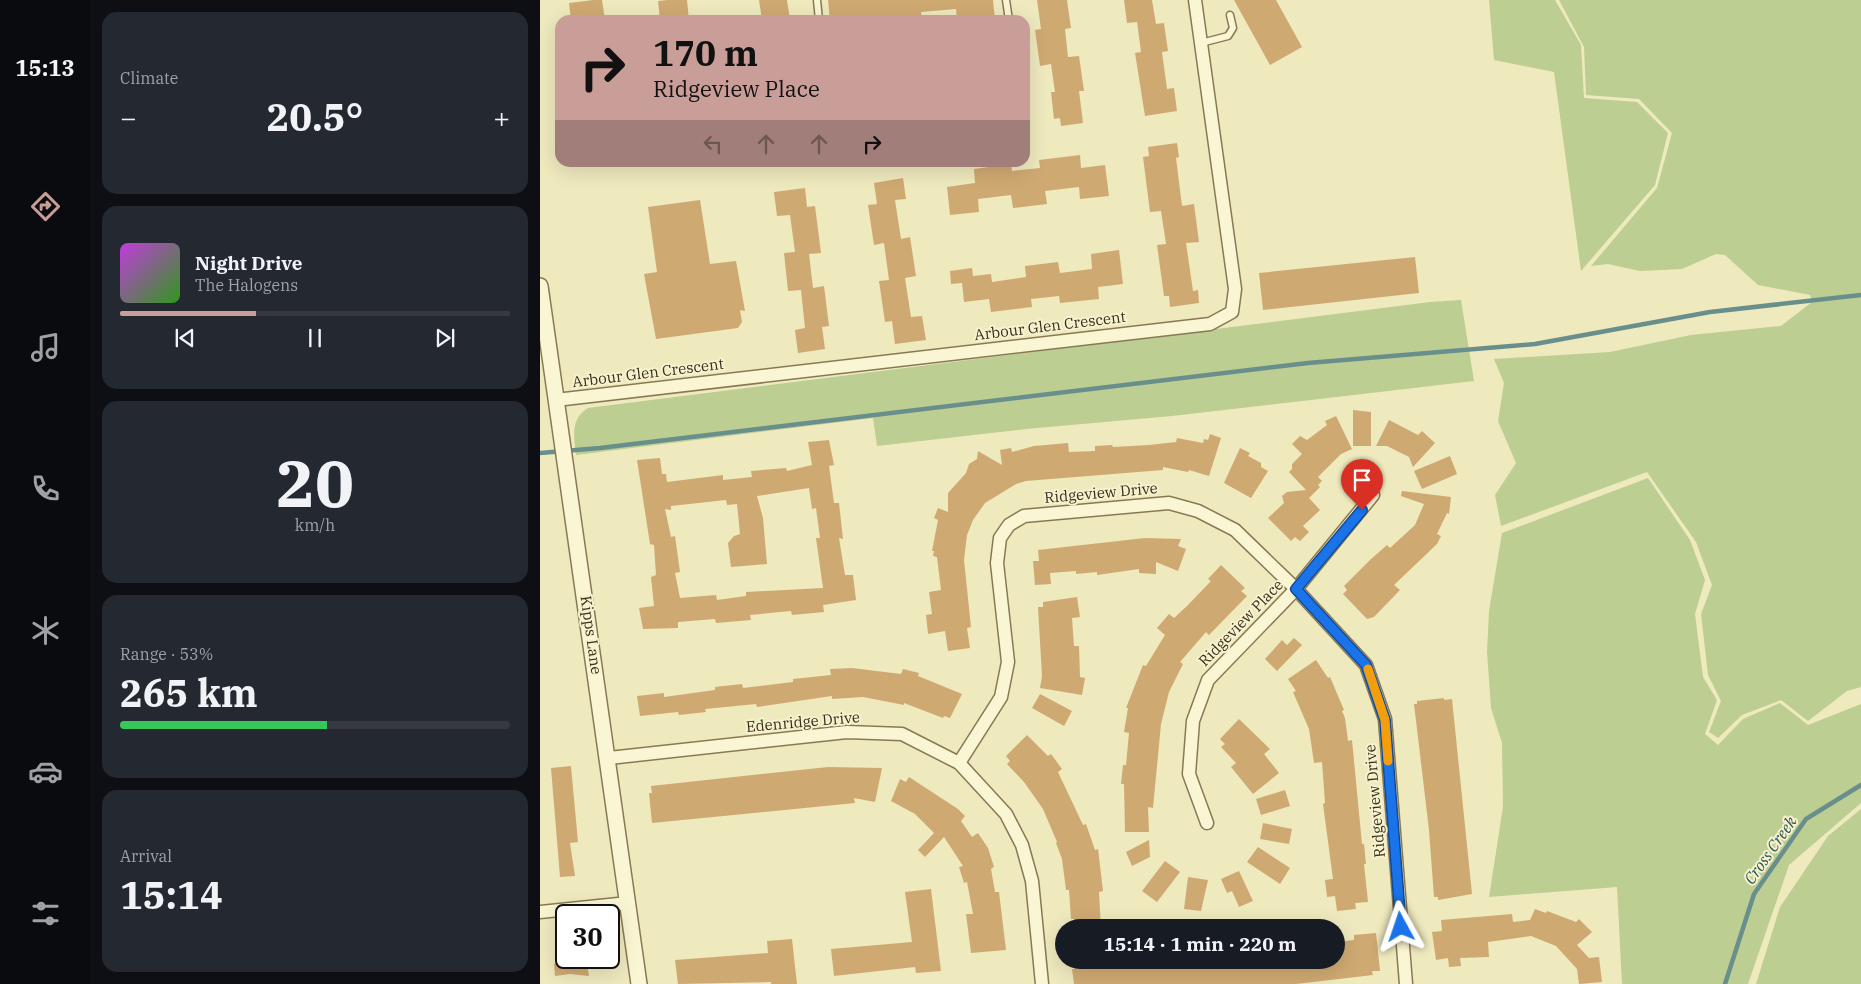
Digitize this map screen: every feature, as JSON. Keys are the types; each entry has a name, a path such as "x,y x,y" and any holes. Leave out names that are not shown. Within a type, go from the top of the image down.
{"street":[{"name":"Arbour Glen Crescent","path":"556,400 1210,324 1232,312 1235,289 1195,0"},
{"name":"Kipps Lane","path":"540,286 609,758 639,984"},
{"name":"Ridgeview Place","path":"1207,824 1188,774 1193,721 1208,680 1296,589 1373,495"},
{"name":"Ridgeview Drive","path":"959,762 1001,697 1008,662 997,563 1000,538 1009,525 1024,516 1169,503 1198,511 1235,530 1296,589 1366,665 1385,720 1406,984"},
{"name":"Edenridge Drive","path":"609,758 847,732 902,734 959,762 1006,814 1022,845 1032,881 1042,984"},
{"path":"540,912 628,903"}],"lane":[{"path":"817,0 818,15"},
{"path":"1006,0 1008,15"},
{"path":"1201,42 1228,36 1233,28 1230,15"}],"green space":[{"path":"1489,0 1555,0 1581,45 1584,98 1637,102 1668,133 1655,185 1581,271 1554,72 1494,60"},
{"path":"1559,0 1861,0 1861,687 1847,691 1808,721 1781,700 1742,715 1718,738 1709,732 1721,701 1708,675 1701,614 1712,585 1696,542 1647,472 1501,526 1495,495 1516,463 1498,421 1504,383 1494,359 1610,352 1691,335 1781,326 1812,302 1810,295 1758,285 1725,255 1716,254 1682,269 1640,271 1608,264 1591,266 1657,188 1672,133 1639,99 1586,95 1584,47"},
{"path":"1461,300 1474,381 1172,416 1026,429 877,446 873,418 576,455 574,428 578,417 588,408 1430,302"},
{"path":"1648,478 1690,540 1705,580 1695,614 1703,677 1717,700 1705,734 1718,745 1743,719 1780,703 1808,725 1861,704 1861,803 1789,865 1748,984 1622,984 1617,887 1489,897 1503,807 1502,743 1491,708 1487,652 1489,611 1502,533"},
{"path":"1861,809 1861,984 1756,984 1780,907 1828,836"}],"building":[{"path":"602,0 604,15 570,15 569,3"},
{"path":"687,0 688,15 659,15 658,1"},
{"path":"759,0 787,0 789,15 761,15"},
{"path":"828,0 993,0 994,15 957,15 956,9 921,12 921,15 830,15"},
{"path":"1037,0 1067,0 1071,28 1065,29 1068,57 1079,56 1084,91 1079,91 1083,123 1061,126 1060,118 1054,119 1051,92 1055,92 1051,64 1040,66 1035,30 1041,29"},
{"path":"1124,0 1152,0 1156,24 1164,23 1168,51 1162,52 1167,89 1174,88 1177,111 1145,116 1135,53 1141,52 1137,22 1127,23"},
{"path":"1234,0 1276,0 1302,47 1270,65"},
{"path":"1177,143 1179,157 1176,158 1182,206 1194,204 1199,242 1186,243 1193,291 1198,290 1199,303 1170,307 1169,296 1164,296 1157,245 1166,244 1161,211 1150,212 1143,157 1149,156 1148,147"},
{"path":"1080,155 1081,168 1105,165 1109,196 1080,199 1079,187 1045,191 1047,204 1013,208 1011,195 978,199 979,212 950,215 947,187 975,183 974,169 1011,167 1012,171 1040,168 1039,160"},
{"path":"903,178 906,199 895,200 901,239 910,237 916,276 905,278 911,317 922,316 926,340 895,344 892,321 885,322 879,281 889,280 884,243 874,245 868,205 877,204 874,183"},
{"path":"805,188 807,207 815,206 821,253 809,254 813,288 824,286 829,326 822,327 825,349 798,353 795,330 805,328 801,290 788,291 784,253 795,252 790,215 777,216 774,192"},
{"path":"700,200 710,264 736,261 745,311 740,310 742,322 738,328 656,339 644,274 657,272 648,207"},
{"path":"1119,250 1123,284 1098,287 1099,299 1060,303 1059,296 1031,299 1032,307 991,312 989,299 964,302 962,283 951,284 950,271 972,268 973,276 991,274 992,282 1026,277 1025,266 1058,262 1060,273 1092,269 1091,254"},
{"path":"1415,257 1419,293 1263,310 1259,273"},
{"path":"1353,410 1371,412 1371,446 1353,446"},
{"path":"1336,416 1352,449 1341,454 1318,477 1322,481 1318,485 1320,487 1309,498 1320,510 1303,526 1309,532 1300,541 1295,537 1291,541 1268,518 1284,503 1282,496 1287,492 1306,490 1289,472 1292,469 1292,464 1302,454 1292,444 1300,436 1307,440 1327,425 1325,421"},
{"path":"1389,420 1418,435 1422,431 1435,443 1413,467 1409,457 1387,446 1376,446"},
{"path":"1210,434 1221,438 1209,476 1189,470 1188,472 1163,467 1163,470 1026,481 1016,484 985,503 973,520 967,535 964,560 971,627 967,628 970,648 948,651 945,631 928,634 926,615 932,614 929,592 941,590 937,557 933,556 934,551 932,551 938,520 934,518 938,508 948,512 948,493 966,473 969,464 977,459 978,451 1002,465 1000,450 1011,448 1012,452 1034,446 1068,443 1069,452 1095,451 1095,446 1149,445 1176,442 1177,438 1203,443 1204,439 1208,440"},
{"path":"829,440 834,465 829,466 834,503 839,503 843,539 839,538 845,575 853,575 856,600 823,605 824,612 792,615 791,611 750,615 751,620 716,623 715,619 678,622 678,628 643,629 639,608 654,606 651,577 656,575 654,545 650,544 637,460 660,458 662,474 666,474 667,482 723,475 723,480 752,477 751,471 786,468 787,471 812,465 808,442","holes":["809,488 812,509 816,508 820,538 816,538 823,588 746,592 746,596 717,600 716,595 680,598 675,573 680,572 675,536 671,537 665,509 671,510 671,506 726,500 727,505 737,504 740,534 734,536 728,543 731,567 767,564 763,518 757,496"]},
{"path":"1240,448 1250,453 1248,456 1261,463 1261,467 1268,471 1251,498 1224,483"},
{"path":"1450,456 1457,474 1422,489 1414,471"},
{"path":"1402,491 1451,497 1449,514 1447,513 1437,534 1441,536 1437,544 1394,585 1400,590 1374,617 1367,619 1343,594 1347,590 1344,586 1387,545 1390,548 1415,525 1424,504 1401,496"},
{"path":"1145,538 1181,539 1178,546 1186,549 1178,571 1156,562 1156,574 1139,573 1139,569 1097,575 1097,572 1076,574 1076,571 1050,573 1051,584 1035,585 1033,561 1039,561 1038,550"},
{"path":"1221,565 1245,588 1241,591 1247,596 1209,635 1206,632 1180,662 1183,664 1169,692 1161,724 1153,808 1148,807 1149,832 1125,832 1124,784 1121,784 1123,765 1126,765 1129,733 1124,732 1128,708 1126,708 1143,665 1146,666 1165,635 1157,628 1169,614 1174,618 1187,606 1211,581 1208,579"},
{"path":"1077,597 1080,617 1072,618 1074,646 1079,646 1080,677 1085,678 1082,695 1040,688 1042,676 1038,607 1043,607 1043,602"},
{"path":"1294,638 1302,645 1277,671 1265,659 1282,640 1287,645"},
{"path":"1316,660 1328,678 1330,677 1344,710 1342,711 1345,718 1348,741 1352,740 1362,844 1364,844 1366,864 1364,864 1368,902 1355,903 1356,909 1337,911 1335,896 1327,897 1325,880 1333,879 1323,804 1325,803 1322,762 1314,763 1309,729 1293,692 1296,691 1288,679"},
{"path":"852,668 901,674 903,669 919,673 918,676 962,694 950,718 944,716 943,718 904,703 904,705 863,697 832,699 832,696 757,707 756,704 705,709 706,712 679,715 678,712 640,716 637,696 664,693 664,697 715,690 715,687 742,684 743,688 793,682 793,679 831,675 830,669"},
{"path":"1040,694 1072,711 1064,726 1032,708"},
{"path":"1444,698 1444,700 1452,699 1472,894 1438,900 1438,897 1434,897 1429,830 1414,704 1417,704 1417,701"},
{"path":"1239,719 1270,749 1264,754 1279,773 1253,794 1231,767 1236,763 1221,747 1225,744 1220,739"},
{"path":"1027,735 1048,756 1051,754 1062,769 1058,772 1083,825 1086,824 1095,850 1098,849 1103,891 1099,892 1100,919 1071,919 1069,890 1066,890 1062,859 1057,842 1043,809 1024,782 1007,764 1010,761 1006,756"},
{"path":"571,766 578,842 570,843 575,876 560,877 551,768"},
{"path":"828,767 882,768 875,802 854,798 855,803 652,823 649,793 652,793 651,786"},
{"path":"909,777 958,809 965,816 961,821 972,837 978,833 988,848 994,867 991,869 995,892 999,892 1006,950 971,953 966,914 973,914 967,882 964,883 959,867 963,866 944,837 925,857 918,850 934,833 915,814 891,801 900,779 906,782"},
{"path":"1285,790 1290,806 1261,815 1256,799"},
{"path":"1263,823 1292,829 1289,844 1260,839"},
{"path":"1149,840 1150,857 1132,866 1126,852"},
{"path":"1258,847 1290,868 1280,884 1247,862"},
{"path":"1165,861 1180,872 1157,902 1142,891"},
{"path":"1239,871 1253,901 1239,907 1232,891 1227,893 1221,879"},
{"path":"1188,877 1208,880 1201,911 1184,909"},
{"path":"931,889 941,971 916,973 915,967 834,976 831,949 912,942 905,892"},
{"path":"1535,909 1546,913 1547,911 1576,922 1579,919 1592,932 1577,945 1589,958 1599,957 1602,982 1579,984 1577,969 1556,946 1531,936 1488,942 1489,957 1460,958 1461,966 1449,967 1448,958 1436,960 1432,932 1442,931 1441,920 1512,914 1513,922 1530,920"},
{"path":"1376,933 1380,971 1372,971 1373,975 1296,984 1074,984 1072,969 1345,969 1345,941 1354,940 1354,935"},
{"path":"792,939 797,984 771,984 771,982 678,984 675,960 768,953 767,941"},
{"path":"554,964 555,969 588,969 589,976 570,974 555,976"}],"waterway":[{"path":"540,453 600,448 1308,363 1535,344 1710,312 1861,295"},
{"name":"Cross Creek","path":"1725,984 1754,894 1806,819 1861,785"}],"slow traffic":[{"path":"1368,669 1385,720 1388,761"}],"route":[{"path":"1362,510 1296,589 1366,665 1385,720 1401,927"}]}
